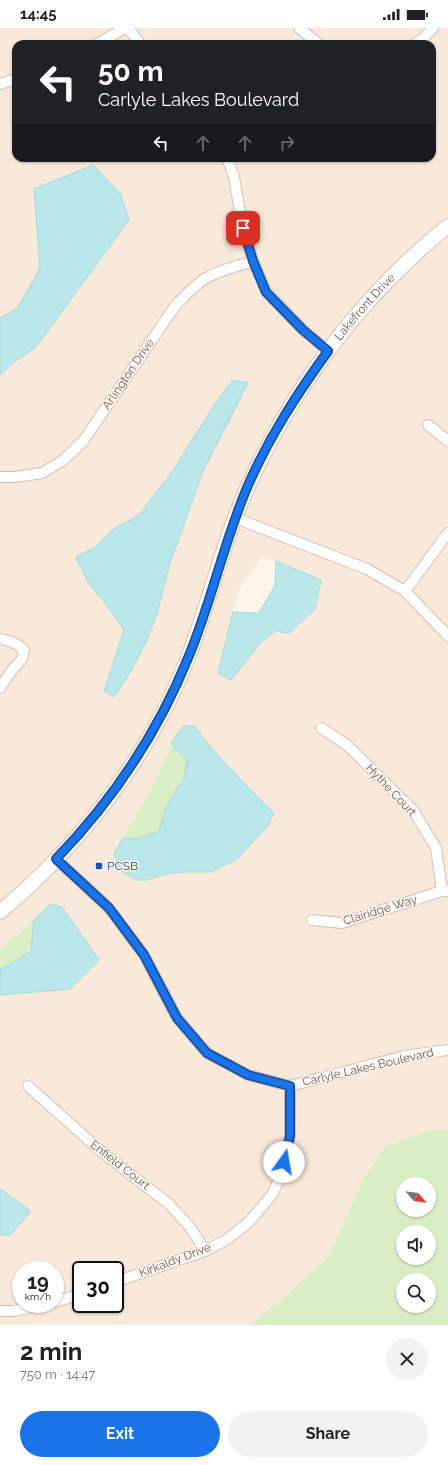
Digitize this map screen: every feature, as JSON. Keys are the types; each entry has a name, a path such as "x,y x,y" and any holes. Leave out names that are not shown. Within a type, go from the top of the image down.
{"street":[{"path":"104,40 127,28 137,40"},
{"path":"299,28 314,40"},
{"path":"421,40 433,28"},
{"path":"0,84 12,80"},
{"path":"228,162 234,177 243,228 253,261 266,292 303,330 328,351"},
{"name":"Lakefront Drive","path":"0,912 56,859 87,825 123,778 153,730 168,702 188,658 235,518 249,483 283,417 303,386 356,314 408,260 448,226"},
{"name":"Arlington Drive","path":"0,477 15,477 42,473 62,461 84,440 175,306 193,288 206,278 253,261"},
{"path":"428,425 448,441"},
{"path":"235,518 367,569 405,591 448,636"},
{"path":"405,591 448,533"},
{"path":"0,639 18,644 24,650 22,659 12,670 0,688"},
{"name":"Hythe Court","path":"321,728 347,745 413,810 436,848 445,891"},
{"name":"Carlyle Lakes Boulevard","path":"56,859 109,908 144,955 177,1018 207,1053 248,1075 290,1086 404,1056 448,1050"},
{"name":"Clairidge Way","path":"312,920 342,923 445,891"},
{"name":"Enfield Court","path":"28,1086 102,1153 169,1204 190,1226 205,1251"},
{"name":"Kirkaldy Drive","path":"124,1279 205,1251 226,1240 248,1223 272,1195 281,1175 290,1136 290,1086"},
{"path":"0,1311 12,1311"}],"shaded area":[{"path":"0,28 448,28 448,218 298,382 264,440 193,628 163,699 148,727 118,775 82,821 52,855 0,905 0,375 14,362 36,347 129,220 34,189 40,269 17,309 0,318","holes":["233,381 248,383 203,471 170,563 157,613 104,691 124,630 103,600 89,584 76,557 95,547 112,530 139,515 172,472 217,401"]},
{"path":"448,233 448,434 427,418 420,426 448,447 448,523 403,584 369,564 242,515 254,486 292,413 346,337 412,264"},
{"path":"239,525 365,573 401,595 448,643 448,886 442,848 417,807 350,740 319,721 314,730 344,749 408,813 430,849 436,888 340,918 306,914 306,925 344,928 443,897 448,897 448,1044 402,1051 290,1080 250,1070 211,1049 182,1016 149,953 114,906 64,859 128,782","holes":["262,556 321,581 289,632 276,631 262,641 249,657 218,673 239,589","194,726 212,750 237,777 210,872 165,874 148,880 114,854 139,812 164,763 171,743"]},
{"path":"448,543 448,628 412,591"},
{"path":"57,867 105,912 139,957 172,1020 203,1056 284,1090 285,1135 275,1173 267,1192 244,1219 222,1235 207,1243 195,1223 173,1200 106,1149 27,1078 20,1086 99,1157 165,1207 186,1229 197,1248 124,1273 124,1261 72,1261 72,1291 64,1293 64,1261 12,1261 12,1306 0,1306 0,1235 10,1235 30,1211 0,1189 0,995 70,989 50,904 21,932 0,948 0,920"},
{"path":"448,1055 448,1130 429,1130 362,1181 329,1256 281,1300 248,1325 0,1325 0,1317 13,1317 29,1313 64,1313 64,1304 72,1302 72,1313 124,1313 124,1285 203,1258 229,1244 252,1228 277,1199 287,1177 296,1137 296,1090 406,1062"}],"green space":[{"path":"171,744 187,760 184,778 166,807 159,831 136,839 123,838 143,804"},
{"path":"34,920 31,951 0,969 0,948"},
{"path":"429,1130 448,1130 448,1325 248,1325 281,1300 329,1256 362,1181 385,1147"}],"water":[{"path":"93,165 120,193 129,220 36,347 14,362 0,375 0,318 17,309 40,269 34,189"},
{"path":"233,380 248,383 203,471 170,563 157,613 146,642 131,671 114,697 104,691 124,630 103,600 89,584 76,557 95,547 112,530 139,515 172,472 217,401"},
{"path":"276,561 321,580 315,609 289,633 276,631 262,641 231,680 218,673 233,612 258,613 275,585"},
{"path":"183,726 194,726 222,760 274,813 267,827 236,860 210,872 183,872 165,874 148,880 137,880 122,872 114,854 123,838 136,839 159,831 166,807 184,778 187,760 171,744"},
{"path":"50,904 62,907 99,960 70,989 0,995 0,969 31,951 34,920"},
{"path":"0,1189 31,1211 10,1235 0,1235"}],"place":[{"name":"PCSB","path":"99,866"}],"route":[{"path":"243,228 253,261 266,292 303,330 328,351 287,410 249,483 235,518 194,644 168,702 153,730 123,778 87,825 56,859 109,908 144,955 177,1018 207,1053 248,1075 290,1086 290,1136 284,1162"}]}
